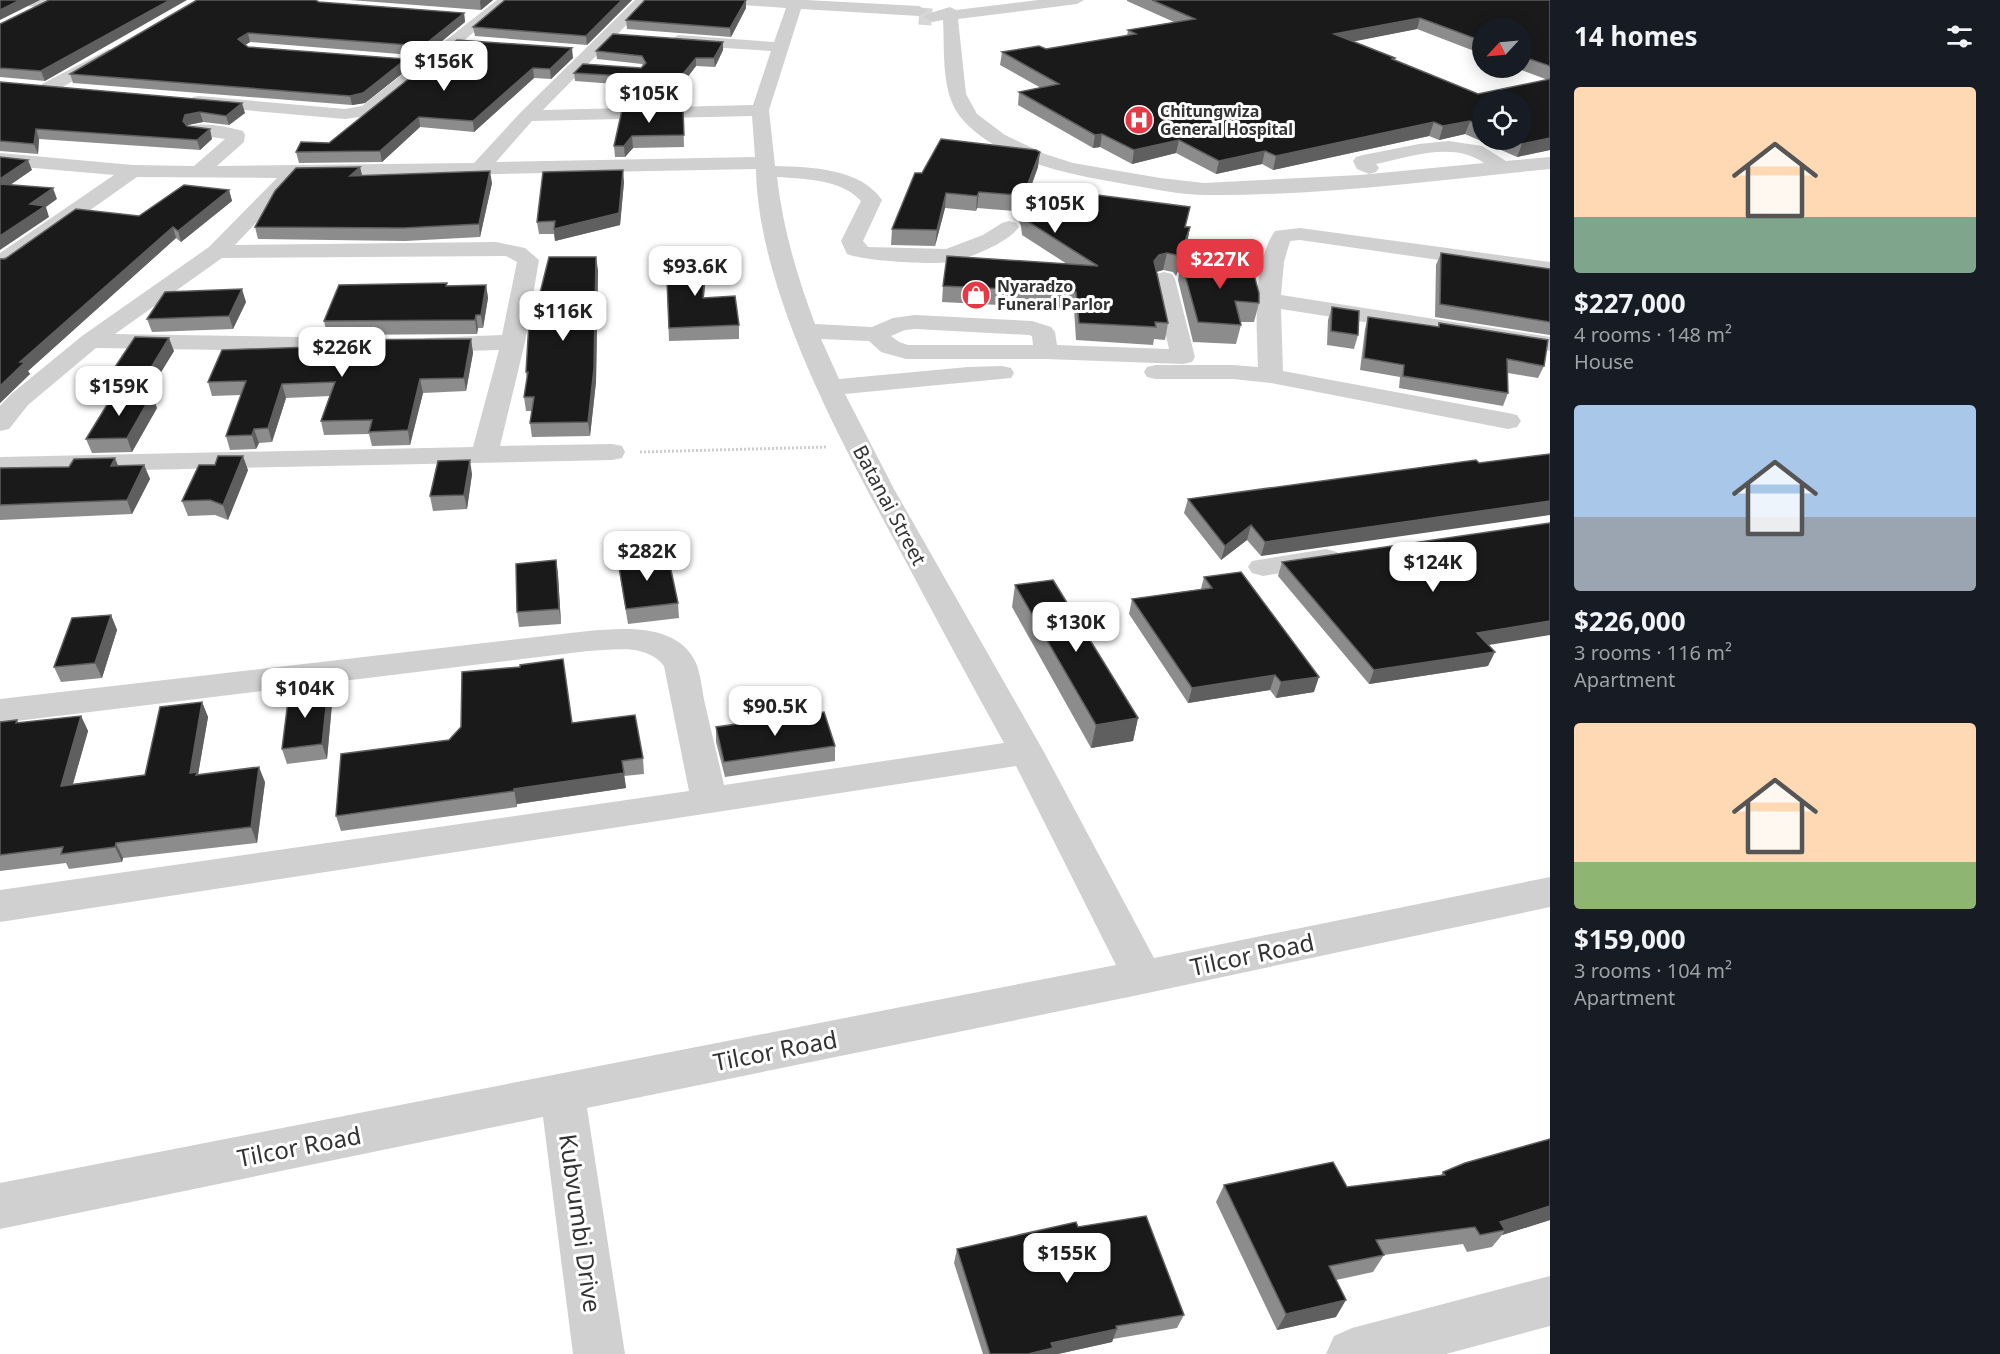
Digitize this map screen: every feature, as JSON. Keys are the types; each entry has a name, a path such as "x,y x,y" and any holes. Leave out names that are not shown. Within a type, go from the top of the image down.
{"street":[{"path":"1,0 53,2"},
{"path":"176,99 345,114 372,109 506,0"},
{"path":"480,168 544,99 574,58 597,60 610,35 644,0"},
{"path":"728,0 939,14 1077,0"},
{"path":"20,19 53,2"},
{"name":"Batanai Street","path":"794,5 760,110 764,167 771,216 785,273 829,388 858,446 1026,752 1143,977"},
{"path":"939,14 957,94 963,107 970,117 990,134 1038,159 1112,177 1204,189 1390,179 1550,163"},
{"path":"463,15 486,17"},
{"path":"610,35 633,37"},
{"path":"667,39 779,47"},
{"path":"455,42 478,44"},
{"path":"48,88 127,44"},
{"path":"404,61 428,63"},
{"path":"29,87 83,91"},
{"path":"544,99 590,115"},
{"path":"527,116 760,110"},
{"path":"197,130 230,133 236,135 237,138 199,171"},
{"path":"1390,179 1364,165 1363,161 1424,149 1455,146 1476,150 1502,168"},
{"path":"0,159 133,171 292,172 480,168 764,167 833,179 867,193 872,200 852,241 855,249 864,253 948,256 991,240 1009,227"},
{"path":"0,263 133,171"},
{"path":"0,423 19,400 90,341 217,252 292,172"},
{"path":"1271,376 1270,300 1276,243 1282,235 1300,234 1550,269"},
{"path":"217,252 496,248 514,250 528,260 513,342 484,455"},
{"path":"806,331 875,334 890,348 906,352 1046,352 1183,357 1164,279"},
{"path":"1270,300 1550,344"},
{"path":"90,341 394,345 513,342"},
{"path":"829,388 968,374 1233,372 1271,376 1508,421"},
{"path":"0,465 612,452"},
{"path":"1263,567 1355,554"},
{"path":"0,711 588,641 645,640 664,645 675,654 680,663 709,801"},
{"path":"0,906 1026,752"},
{"name":"Tilcor Road","path":"0,1206 1143,977 1550,892"},
{"name":"Kubvumbi Drive","path":"562,1092 592,1352"},
{"path":"1374,1352 1550,1301"}],"path":[{"path":"612,452 858,446"}],"building":[{"path":"0,0 20,0 0,10"},
{"path":"49,0 170,0 41,71 0,68 0,24"},
{"path":"197,0 315,0 464,13 423,46 248,33 238,39 248,47 406,59 363,93 350,96 70,74"},
{"path":"505,0 622,0 586,36 473,27"},
{"path":"645,0 746,0 730,28 626,20"},
{"path":"1152,0 1550,0 1550,66 1532,60 1532,18 1472,18 1472,37 1420,18 1334,34 1472,92 1472,122 1443,126 1434,122 1276,156 1265,151 1219,161 1179,140 1134,150 1102,134 1095,135 1019,92 1059,84 1002,52 1039,46 1046,49 1136,34 1128,30 1195,19"},
{"path":"613,34 723,42 714,58 696,58 665,96 625,97 627,88 613,87 622,76 574,73 583,64 641,68 646,63 642,56 596,51"},
{"path":"457,40 572,48 550,69 533,68 473,121 419,117 380,151 296,152 301,142 329,143"},
{"path":"1550,79 1550,138 1532,142 1532,90 1497,90"},
{"path":"0,82 242,103 226,116 200,112 185,115 183,121 187,126 210,129 197,140 36,129 34,144 0,141"},
{"path":"622,110 683,110 684,135 632,136 624,146 614,146"},
{"path":"941,139 1040,152 1027,186 1190,207 1185,227 1190,227 1179,259 1176,255 1167,253 1159,255 1154,261 1168,323 1155,322 1156,327 1079,323 1076,292 943,286 947,256 1098,266 1024,219 1023,210 1016,195 979,192 977,196 946,193 937,230 892,229 915,173 922,173"},
{"path":"0,157 28,160 0,179"},
{"path":"360,167 350,176 490,171 479,224 403,228 255,227 275,191 296,168"},
{"path":"623,170 619,213 554,229 555,221 537,222 543,172"},
{"path":"0,184 53,188 30,204 45,206 0,236"},
{"path":"184,185 229,190 178,231 173,227 20,362 25,362 0,386 0,259 5,259 76,209 139,216"},
{"path":"1441,253 1550,269 1550,322 1440,304"},
{"path":"549,257 596,257 594,368 588,422 530,423 534,397 524,397 528,372 526,372 530,305 537,305"},
{"path":"666,257 705,257 703,298 735,296 739,325 669,328"},
{"path":"1181,261 1251,264 1259,293 1259,303 1235,301 1241,325 1198,322"},
{"path":"447,283 446,286 486,285 481,315 476,315 475,320 324,321 339,285"},
{"path":"242,289 229,316 147,319 165,292"},
{"path":"1332,307 1359,311 1358,335 1331,331"},
{"path":"1368,317 1439,327 1439,323 1548,340 1544,366 1507,359 1508,393 1403,376 1404,365 1364,358"},
{"path":"135,337 169,338 146,376 109,376"},
{"path":"471,339 464,378 420,379 408,430 369,432 372,420 321,421 335,382 282,384 268,428 254,429 252,435 226,436 246,381 208,382 222,350 311,347 316,340"},
{"path":"152,394 127,438 86,439 113,395"},
{"path":"1550,454 1550,501 1265,542 1251,525 1225,546 1188,499 1476,460 1479,463"},
{"path":"218,456 243,456 223,505 210,500 182,501 199,465 215,465"},
{"path":"115,458 111,466 144,465 127,500 0,505 0,468 69,467 74,459"},
{"path":"470,460 464,495 430,496 438,461"},
{"path":"1550,523 1550,621 1477,633 1495,652 1374,670 1282,562"},
{"path":"668,556 678,603 626,609 618,561"},
{"path":"556,560 559,609 517,612 516,564"},
{"path":"1241,572 1319,677 1281,682 1275,675 1192,688 1132,599 1212,588 1204,577"},
{"path":"1053,580 1138,718 1096,725 1015,585"},
{"path":"111,615 95,663 54,667 72,618"},
{"path":"563,659 572,723 635,715 643,758 622,761 624,773 336,816 341,754 449,740 461,727 462,672 520,667 520,665"},
{"path":"328,689 322,744 282,749 289,693"},
{"path":"202,702 190,773 197,772 196,775 259,767 251,827 116,843 115,847 61,854 63,847 0,855 0,722 17,720 16,723 81,716 61,786 145,775 160,707"},
{"path":"824,712 835,746 724,762 716,727"},
{"path":"1550,1139 1550,1206 1500,1222 1505,1230 1480,1235 1475,1227 1376,1240 1384,1255 1329,1266 1346,1300 1286,1314 1224,1185 1333,1162 1347,1187 1445,1175 1443,1172 1465,1163"},
{"path":"1146,1216 1184,1315 1116,1326 1117,1329 1051,1343 1053,1348 1028,1354 990,1354 957,1249 1076,1222 1078,1227"}],"tunnel":[{"path":"919,16 932,17"}],"place":[{"name":"Chitungwiza General Hospital","path":"1139,120"},
{"name":"Nyaradzo Funeral Parlor","path":"976,295"}]}
